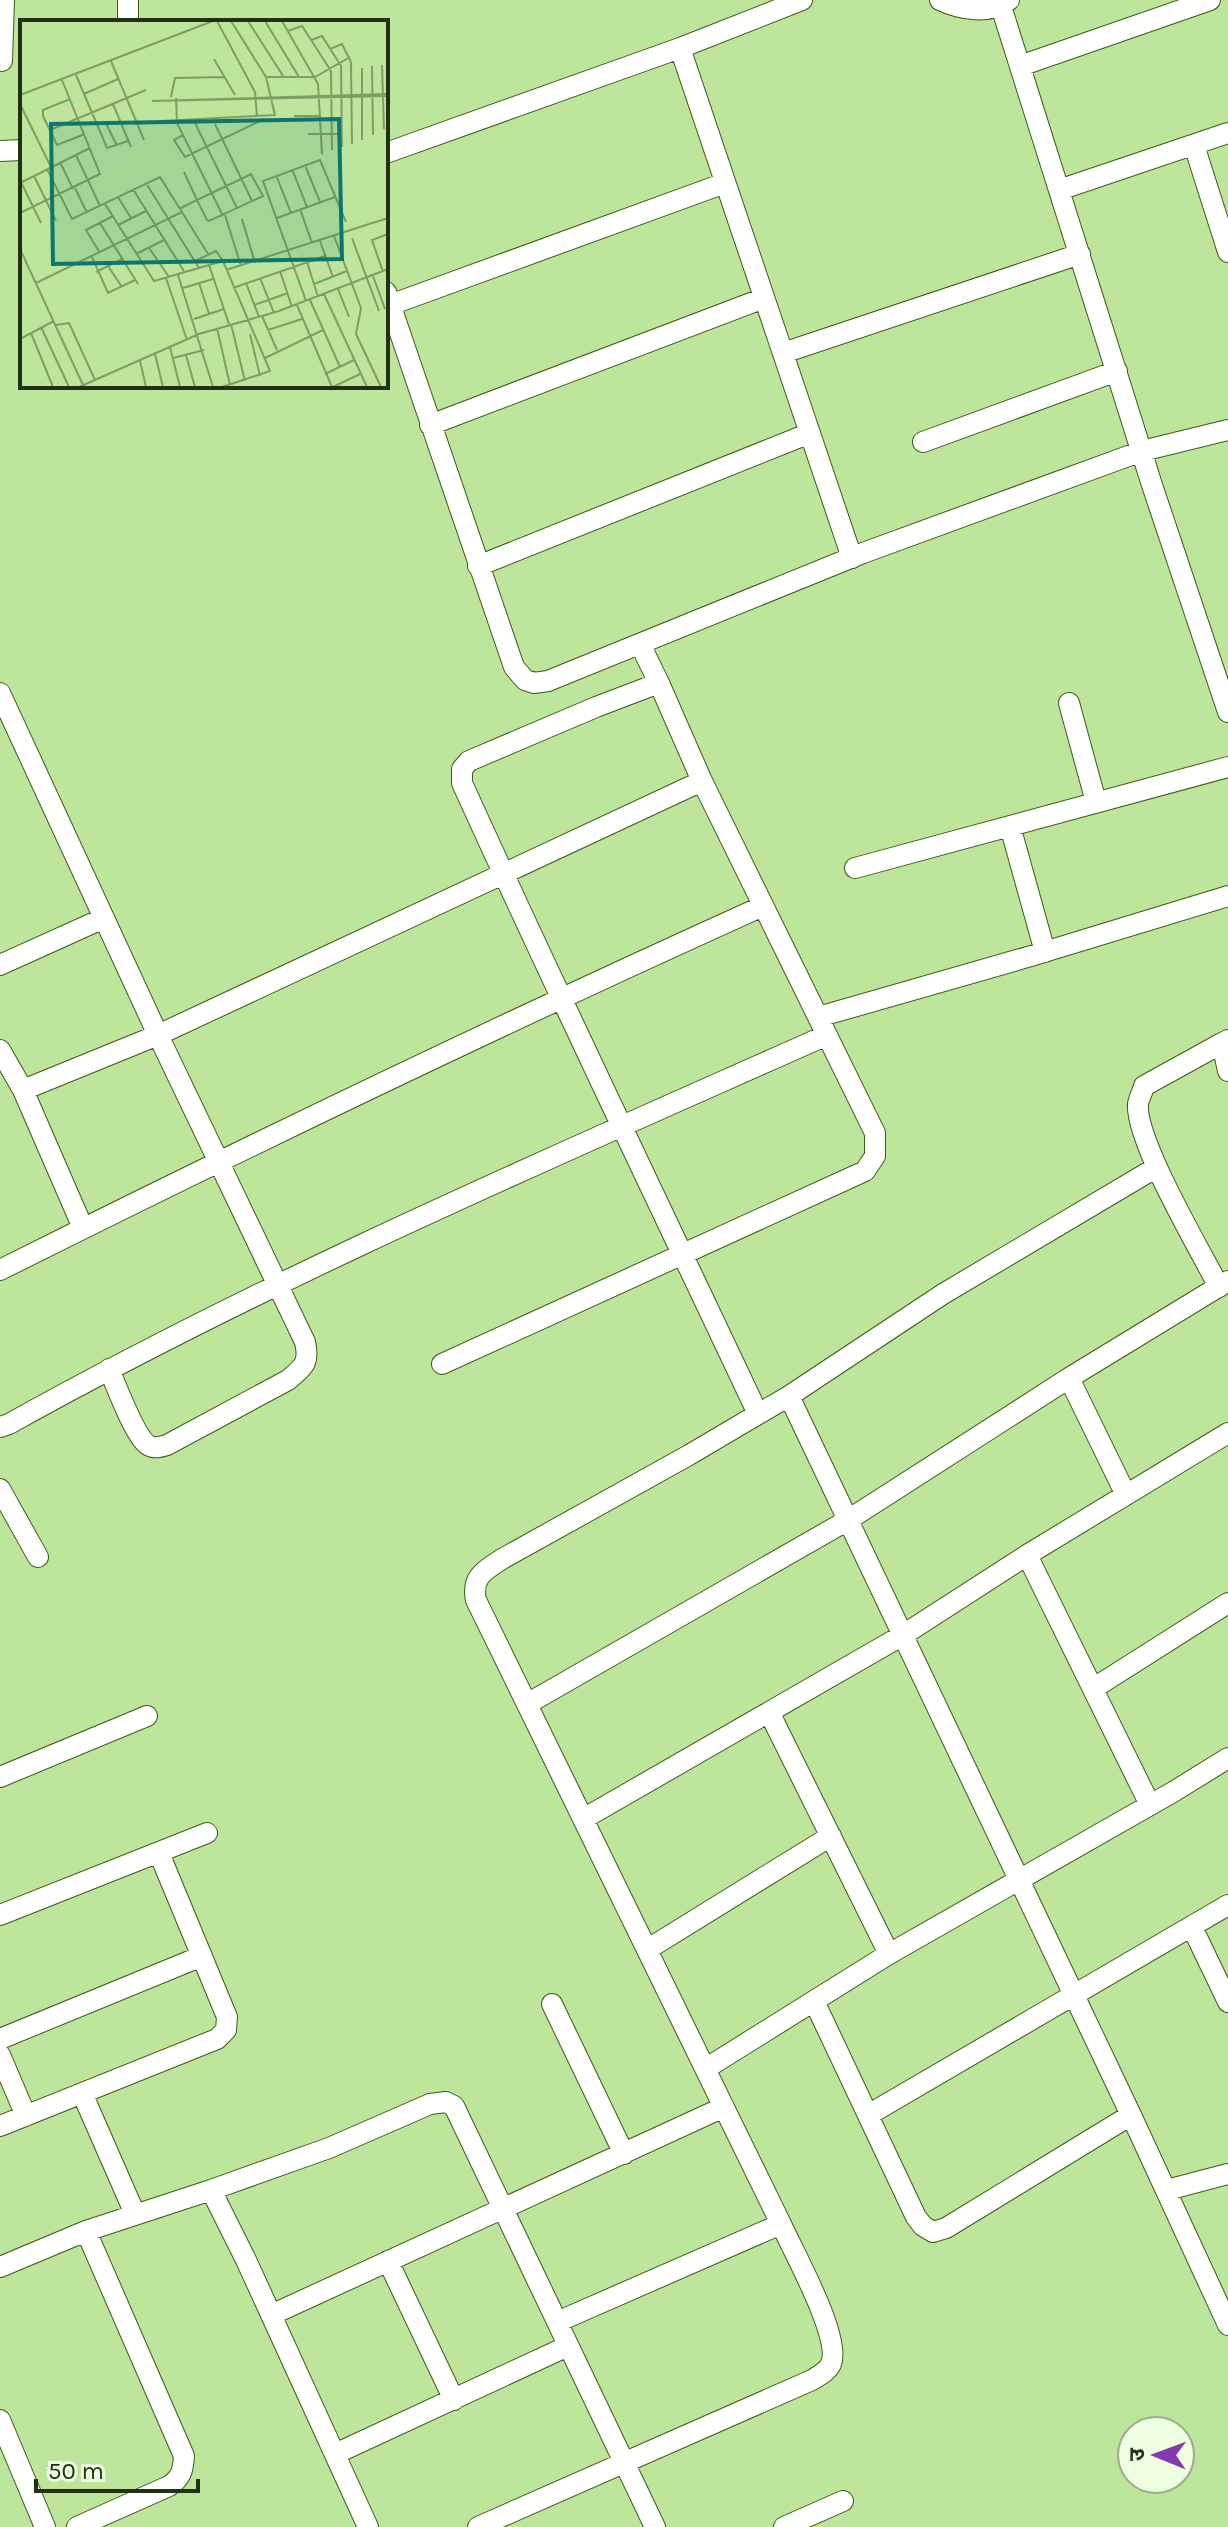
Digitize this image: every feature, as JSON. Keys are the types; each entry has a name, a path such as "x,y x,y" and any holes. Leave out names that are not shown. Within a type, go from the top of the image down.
{"street":[{"path":"4,0 8,61"},
{"path":"388,152 680,48 802,0"},
{"path":"940,0 974,10 1003,2 1020,66 1142,451 1220,663 1228,712"},
{"path":"1020,66 1210,0"},
{"path":"680,48 852,558"},
{"path":"1059,190 1228,133"},
{"path":"1194,145 1228,252"},
{"path":"0,151 20,150"},
{"path":"725,183 388,298 514,667 525,680 534,683 548,681 852,558 1142,451 1228,430"},
{"path":"783,353 1080,254"},
{"path":"430,425 764,298"},
{"path":"923,442 1117,371"},
{"path":"478,566 810,433"},
{"path":"442,1364 865,1171 875,1156 875,1133 702,781 640,644"},
{"path":"659,683 486,752 469,761 462,769 462,783 758,1414"},
{"path":"0,693 308,1354 305,1366 288,1380 158,1448 147,1445 138,1434 109,1369"},
{"path":"1069,703 1096,802"},
{"path":"855,868 1228,767"},
{"path":"23,1090 158,1035 702,781"},
{"path":"1010,826 1045,952"},
{"path":"0,1427 278,1285 622,1127 822,1026 1045,952 1228,896"},
{"path":"0,1270 218,1161 561,997 763,906"},
{"path":"0,965 104,918"},
{"path":"527,1704 848,1520 1069,1378 1223,1284 1157,1167 1141,1126 1138,1104 1144,1086 1225,1041 1228,1071"},
{"path":"0,1050 23,1090 83,1228"},
{"path":"478,2527 812,2380 824,2373 833,2354 828,2329 781,2224 476,1600 476,1579 502,1559 789,1396 943,1294 1157,1167"},
{"path":"1069,1378 1126,1495"},
{"path":"789,1396 1167,2190 1228,2325"},
{"path":"583,1819 903,1635 1027,1555 1228,1433"},
{"path":"0,1489 38,1557"},
{"path":"1027,1555 1150,1805"},
{"path":"1094,1688 1228,1603"},
{"path":"769,1712 889,1954"},
{"path":"0,1777 147,1716"},
{"path":"705,2069 889,1954 1228,1758"},
{"path":"0,1915 207,1833"},
{"path":"648,1949 831,1836"},
{"path":"0,2126 217,2039 226,2030 227,2017 159,1853"},
{"path":"868,2115 1228,1905"},
{"path":"1192,1927 1228,2002"},
{"path":"0,2039 202,1956"},
{"path":"814,2001 916,2217 933,2232 946,2228 1131,2115"},
{"path":"552,2004 624,2154"},
{"path":"0,2055 26,2116"},
{"path":"82,2093 135,2214"},
{"path":"0,2267 86,2231 329,2148 430,2104 446,2102 454,2106 655,2527"},
{"path":"271,2315 724,2107"},
{"path":"1167,2190 1228,2174"},
{"path":"211,2190 368,2527"},
{"path":"557,2322 781,2224"},
{"path":"77,2527 180,2479 184,2456 86,2231"},
{"path":"388,2261 454,2400"},
{"path":"335,2454 568,2346"},
{"path":"0,2420 45,2527"},
{"path":"784,2527 843,2501"}]}
